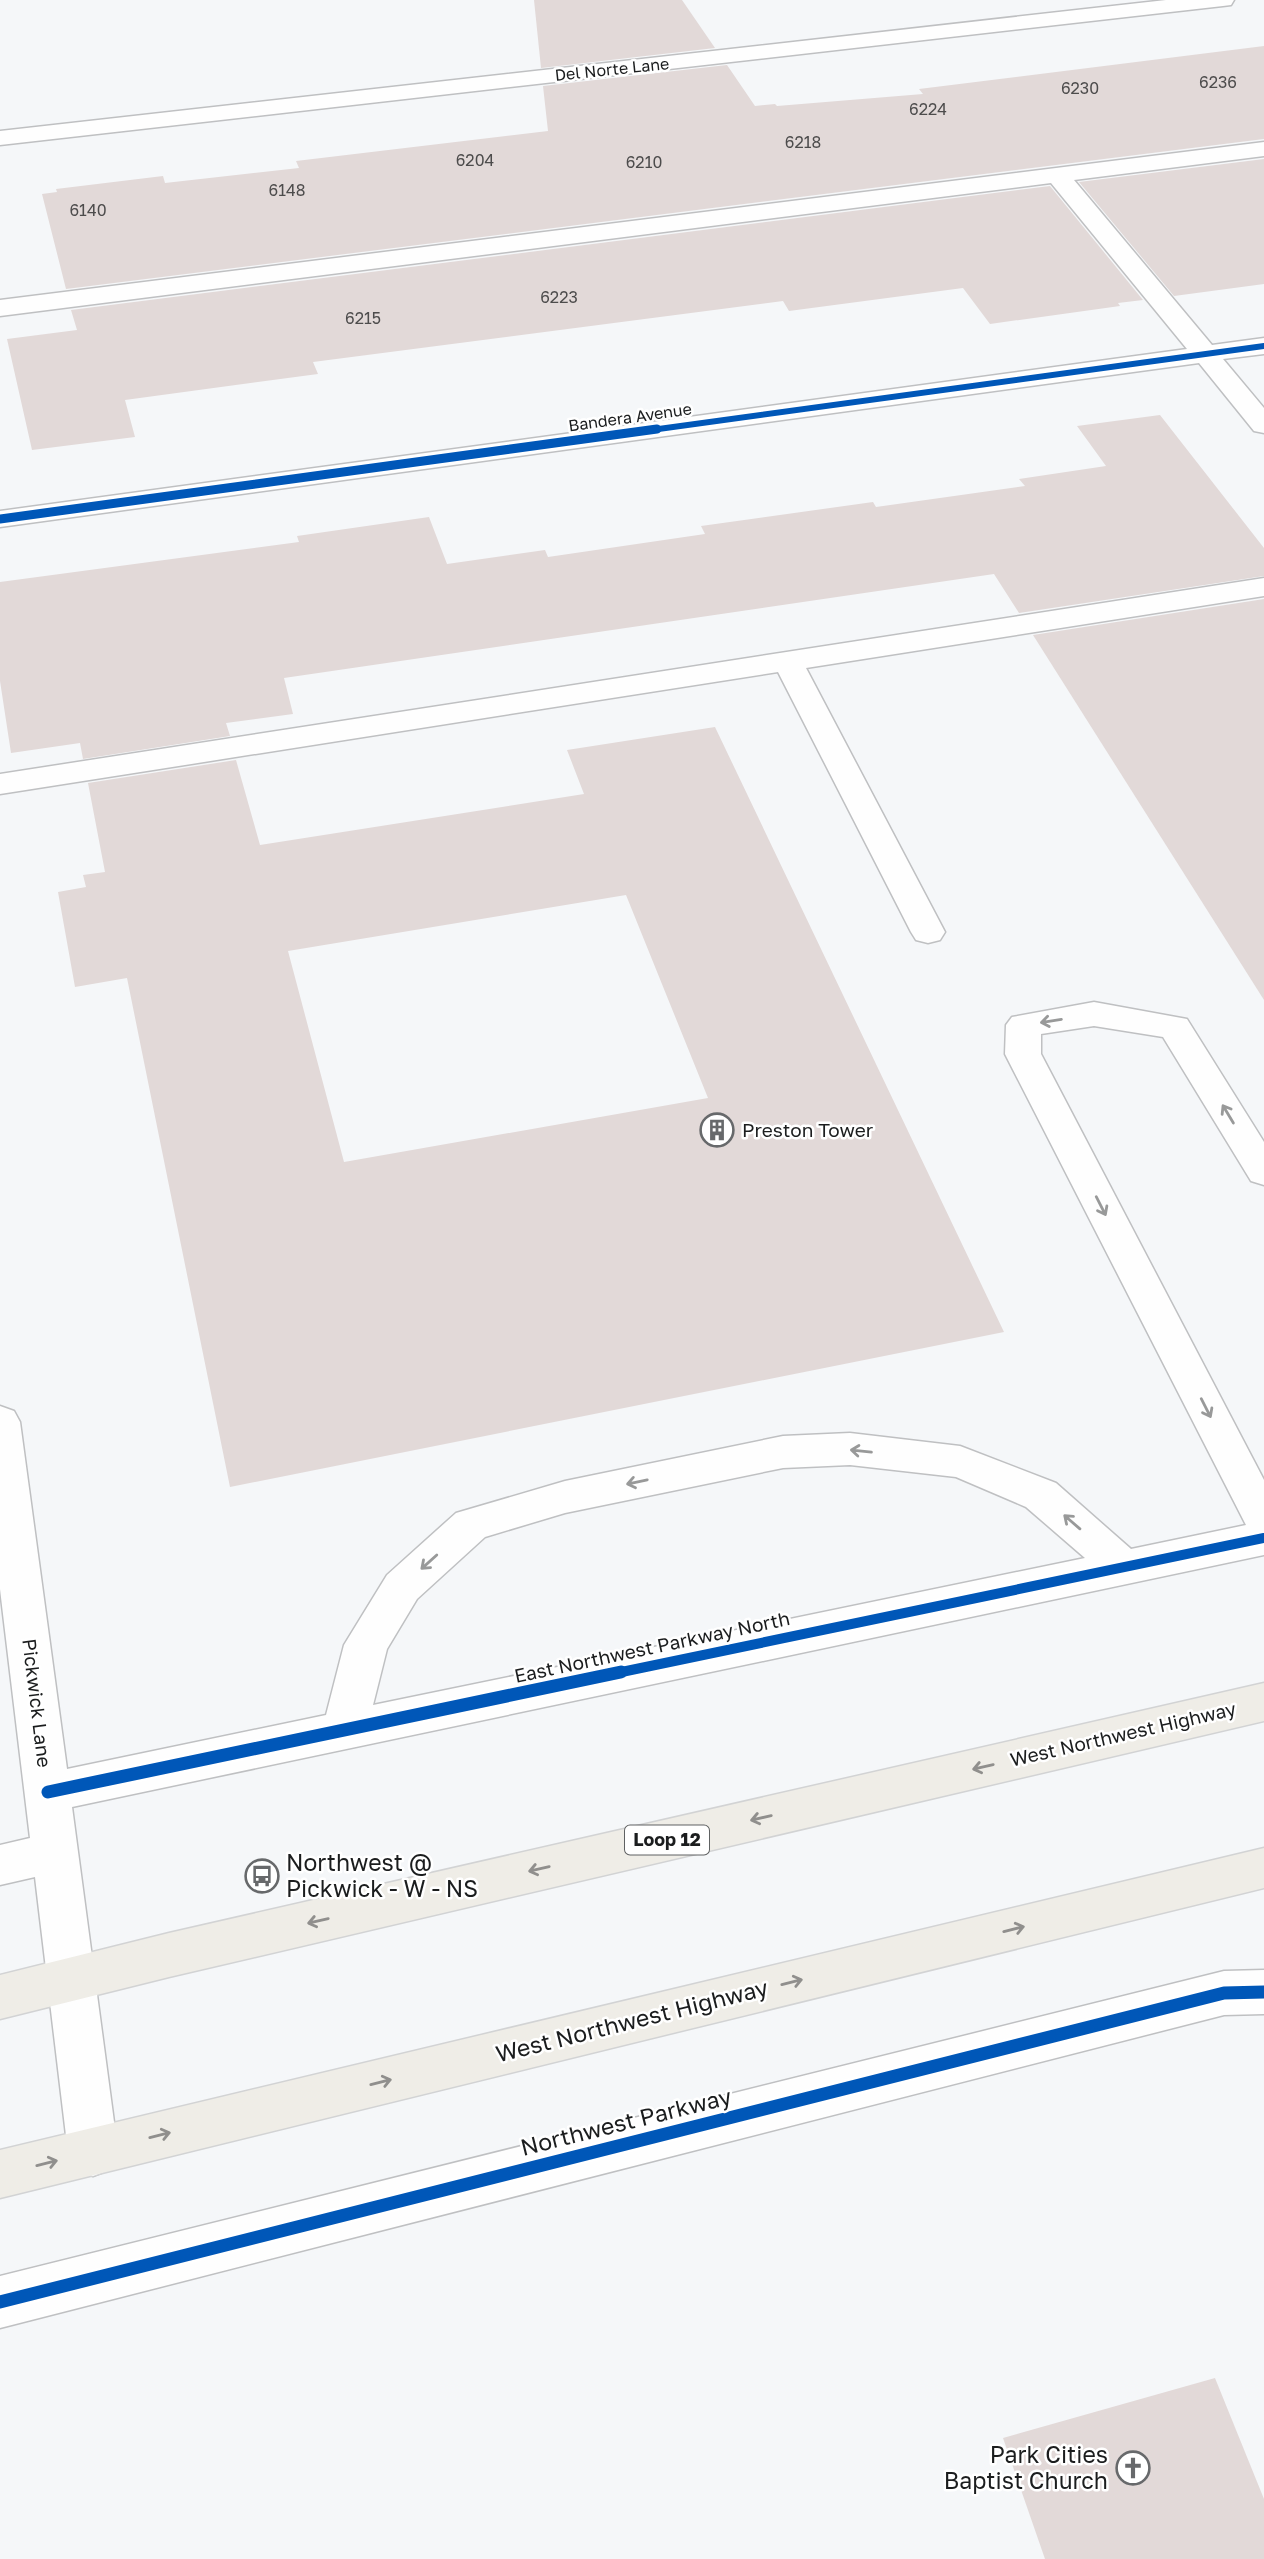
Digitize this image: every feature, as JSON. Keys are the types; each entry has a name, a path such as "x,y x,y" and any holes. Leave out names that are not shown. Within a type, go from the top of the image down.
{"main road":[{"name":"West Northwest Highway","path":"0,1997 169,1955 1264,1702"},
{"name":"West Northwest Highway","path":"0,2174 1264,1868"}],"street":[{"name":"Del Norte Lane","path":"0,138 1223,0"},
{"path":"0,308 1264,149"},
{"path":"1056,174 1264,425"},
{"name":"Bandera Avenue","path":"0,519 1264,345"},
{"path":"0,784 1264,587"},
{"path":"787,661 929,932"},
{"path":"1264,1172 1175,1027 1094,1014 1024,1025 1023,1054 1264,1520"},
{"name":"Pickwick Lane","path":"0,1422 93,2152"},
{"path":"345,1729 366,1645 402,1587 471,1525 565,1497 782,1452 850,1449 960,1462 1041,1495 1123,1567"},
{"name":"East Northwest Parkway North","path":"48,1792 1264,1538"},
{"path":"0,1865 55,1852"},
{"name":"Northwest Parkway","path":"0,2302 1224,1993 1264,1992"}],"building":[{"path":"534,0 682,0 715,48 541,68"},
{"path":"1264,46 1264,139 66,289 42,194 57,192 56,189 163,176 165,183 299,168 296,161 548,131 543,86 727,65 755,106 777,106 923,94 919,89"},
{"path":"1264,159 1264,284 1174,296 1079,182"},
{"path":"1050,186 1143,300 1118,303 1120,306 990,324 963,288 789,311 783,301 313,362 318,374 125,400 135,437 32,450 7,339 77,330 71,310"},
{"path":"1160,415 1264,548 1264,576 1019,613 994,574 284,678 293,714 226,723 230,736 83,759 80,743 11,753 0,681 0,582 299,542 297,536 429,517 447,564 545,550 548,557 705,534 701,526 873,502 876,507 1025,486 1019,479 1106,466 1077,426"},
{"path":"1264,599 1264,1000 1033,635"},
{"name":"Preston Tower","path":"715,727 1004,1332 230,1487 127,978 75,987 58,892 86,887 83,875 105,872 88,783 236,760 260,845 584,794 567,750","holes":["626,895 708,1098 344,1162 288,951"]},
{"name":"Park Cities Baptist Church","path":"1215,2378 1264,2499 1264,2559 1045,2559 1003,2438"}],"cycle path":[{"path":"0,519 1264,346"},
{"path":"48,1792 1264,1538"},
{"path":"0,2302 1224,1993 1264,1992"}],"place":[{"name":"Preston Tower","path":"717,1130"},
{"name":"Northwest @ Pickwick - W - NS","path":"262,1876"},
{"name":"Park Cities Baptist Church","path":"1133,2468"}]}
